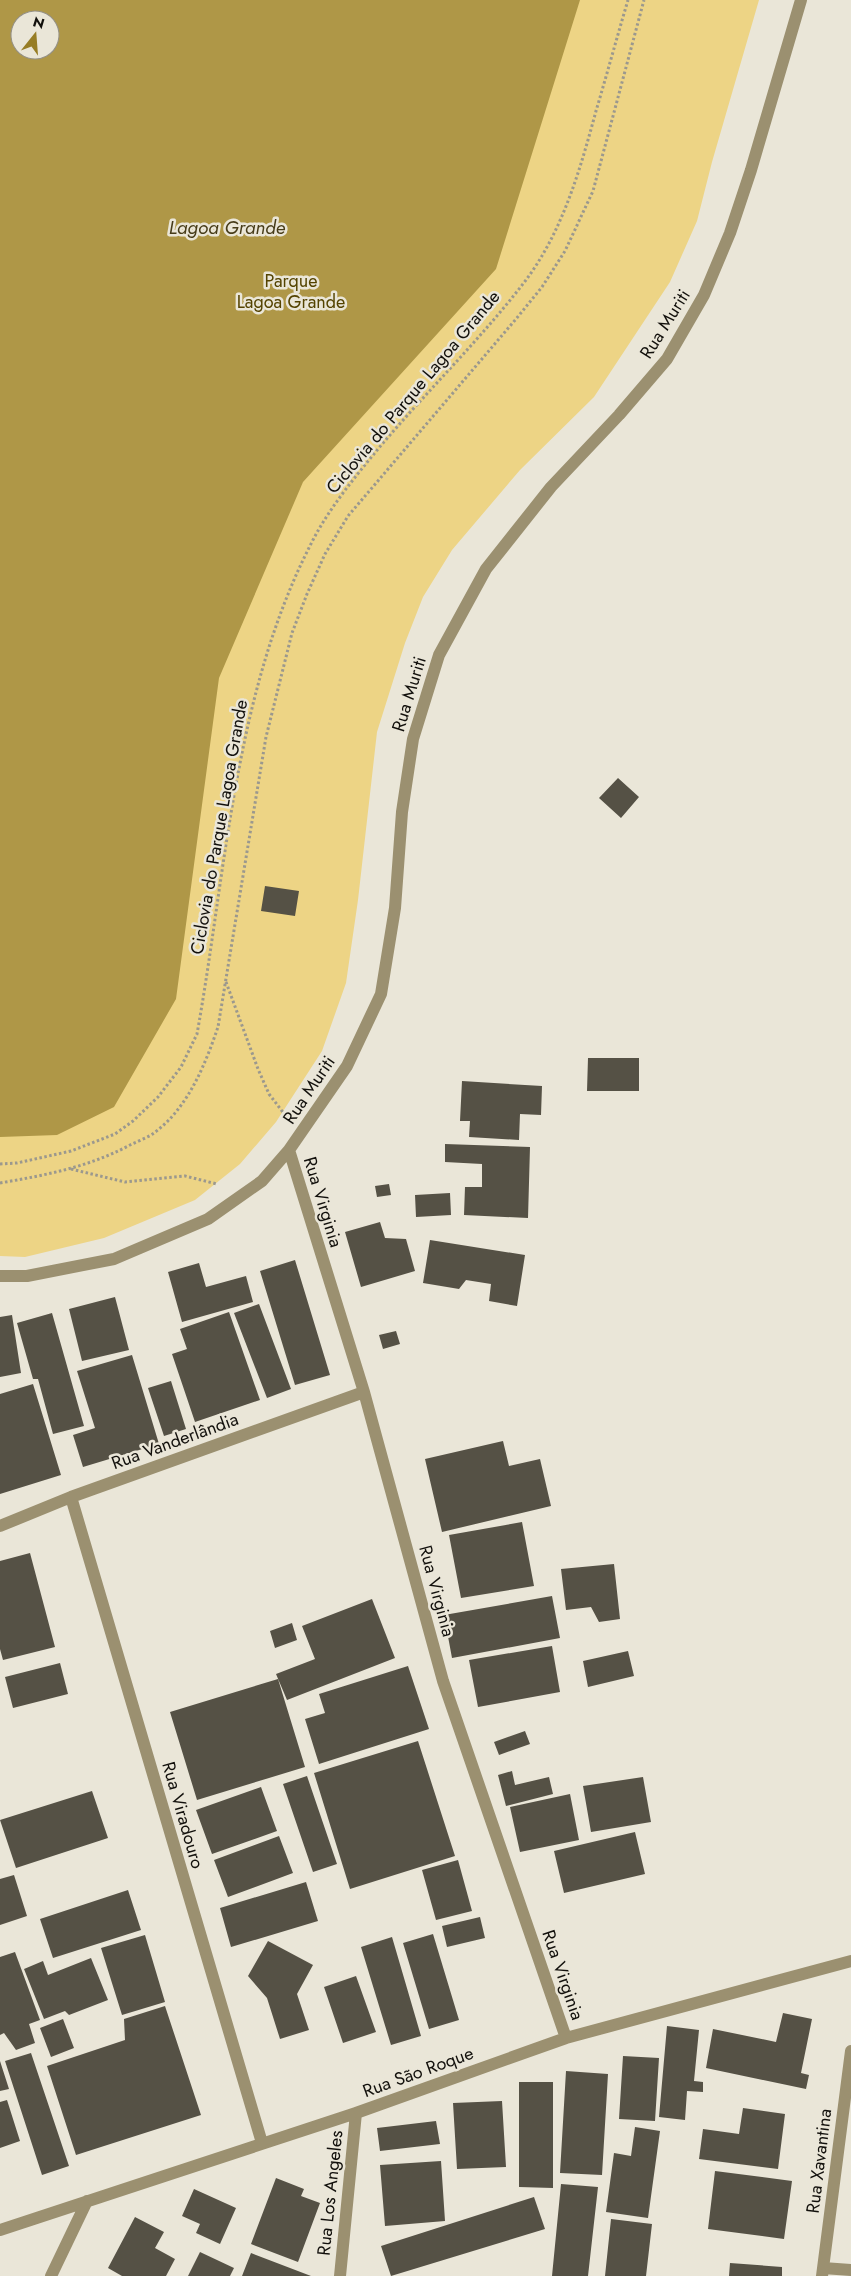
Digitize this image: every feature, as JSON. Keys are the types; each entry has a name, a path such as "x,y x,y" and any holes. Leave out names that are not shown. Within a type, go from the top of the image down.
{"street":[{"name":"Rua Muriti","path":"0,1276 27,1276 114,1259 208,1219 262,1180 289,1150 347,1066 381,994 395,908 402,812 413,739 439,655 486,569 551,487 619,415 667,359 704,294 730,233 751,170 800,0"},
{"name":"Rua Virginia","path":"289,1150 364,1392 443,1681 566,2038"},
{"name":"Rua Vanderlândia","path":"0,1526 71,1497 364,1392"},
{"name":"Rua Viradouro","path":"71,1497 262,2143"},
{"name":"Rua São Roque","path":"0,2230 356,2113 566,2038 851,1961"},
{"name":"Rua Xavantina","path":"822,2272 851,2051"},
{"name":"Rua Los Angeles","path":"340,2276 356,2113"},
{"path":"51,2276 87,2201"},
{"path":"822,2272 851,2270"}],"path":[{"name":"Ciclovia do Parque Lagoa Grande","path":"0,1164 17,1163 71,1151 115,1134 144,1111 182,1067 197,1034 245,737 270,642 304,558 322,524 356,476 419,401 493,320 542,256 565,210 582,164 628,0"},
{"path":"0,1183 58,1173 110,1156 154,1133 184,1101 209,1054 218,1027 266,737 290,641 307,594 325,554 348,516 516,319 542,287 565,251 593,191 644,0"},
{"path":"226,982 269,1094 287,1118"},
{"path":"71,1169 125,1182 185,1176 221,1184"}],"green space":[{"name":"Lagoa Grande","path":"0,0 759,0 697,221 670,282 594,397 520,470 452,550 423,597 405,643 377,732 358,900 346,983 322,1051 276,1122 240,1164 195,1200 104,1238 25,1257 0,1256"}],"water":[{"name":"Lagoa Grande","path":"0,0 580,0 496,269 303,482 219,678 176,999 114,1107 57,1135 0,1137"}],"building":[{"path":"618,778 639,797 621,818 599,798"},
{"path":"265,886 299,891 295,916 261,911"},
{"path":"588,1058 639,1058 639,1091 587,1091"},
{"path":"462,1081 542,1086 541,1115 520,1114 519,1140 469,1137 470,1121 460,1121"},
{"path":"445,1144 530,1147 528,1218 464,1215 465,1187 482,1187 482,1164 445,1162"},
{"path":"389,1184 391,1195 377,1197 375,1186"},
{"path":"450,1193 451,1215 416,1217 415,1195"},
{"path":"380,1222 385,1238 406,1239 415,1271 361,1287 345,1232"},
{"path":"430,1240 525,1255 517,1306 489,1301 491,1284 466,1280 459,1289 423,1283"},
{"path":"295,1260 330,1375 295,1385 260,1271"},
{"path":"199,1263 206,1287 246,1276 253,1302 182,1322 168,1272"},
{"path":"115,1297 129,1350 82,1361 69,1309"},
{"path":"259,1304 291,1389 267,1398 234,1313"},
{"path":"229,1312 260,1400 195,1422 172,1354 187,1349 180,1329"},
{"path":"52,1313 84,1426 53,1434 38,1379 33,1379 17,1323"},
{"path":"12,1315 21,1373 0,1377 0,1317"},
{"path":"396,1331 400,1344 383,1349 379,1335"},
{"path":"132,1355 159,1444 83,1467 73,1435 95,1428 77,1371"},
{"path":"171,1381 186,1429 164,1436 148,1388"},
{"path":"33,1384 61,1475 0,1494 0,1394"},
{"path":"503,1441 509,1466 540,1459 551,1506 442,1532 425,1459"},
{"path":"522,1522 534,1586 461,1598 449,1535"},
{"path":"30,1553 55,1647 3,1660 0,1649 0,1561"},
{"path":"614,1564 620,1619 599,1622 591,1607 566,1610 561,1569"},
{"path":"552,1596 560,1638 452,1658 444,1615"},
{"path":"372,1599 395,1658 287,1700 276,1674 315,1659 302,1626"},
{"path":"292,1623 297,1640 275,1648 270,1631"},
{"path":"552,1646 560,1692 478,1707 469,1660"},
{"path":"628,1651 634,1676 588,1687 583,1661"},
{"path":"60,1663 68,1694 13,1708 5,1677"},
{"path":"408,1666 429,1729 319,1764 305,1719 325,1713 319,1694"},
{"path":"278,1679 305,1767 197,1800 170,1712"},
{"path":"525,1731 530,1744 499,1755 494,1742"},
{"path":"418,1741 455,1856 350,1889 314,1773"},
{"path":"512,1771 515,1785 549,1777 553,1794 506,1806 498,1775"},
{"path":"307,1776 337,1864 313,1872 283,1784"},
{"path":"643,1777 651,1822 591,1832 583,1786"},
{"path":"261,1787 277,1831 212,1854 196,1810"},
{"path":"92,1791 108,1838 16,1868 0,1820"},
{"path":"570,1794 579,1840 520,1852 510,1807"},
{"path":"635,1832 645,1874 564,1893 554,1851"},
{"path":"279,1836 293,1873 228,1897 214,1860"},
{"path":"458,1860 472,1911 436,1920 422,1870"},
{"path":"14,1875 27,1916 0,1925 0,1879"},
{"path":"306,1882 318,1921 231,1947 220,1908"},
{"path":"128,1890 141,1930 53,1958 40,1919"},
{"path":"480,1917 485,1938 447,1947 442,1926"},
{"path":"433,1934 459,2020 429,2029 403,1943"},
{"path":"145,1935 165,2002 122,2015 101,1948"},
{"path":"392,1937 421,2036 391,2045 361,1947"},
{"path":"268,1941 313,1965 297,1994 309,2030 280,2039 267,1998 248,1976"},
{"path":"15,1952 40,2020 29,2024 35,2043 16,2050 4,2033 0,2035 0,1957"},
{"path":"91,1958 108,2000 69,2015 65,2011 44,2019 24,1969 43,1961 48,1975"},
{"path":"356,1976 376,2032 343,2043 324,1987"},
{"path":"165,2006 201,2115 76,2155 47,2066 125,2040 124,2019"},
{"path":"783,2013 812,2019 801,2073 809,2075 806,2089 706,2068 713,2029 776,2042"},
{"path":"63,2019 74,2048 51,2057 40,2028"},
{"path":"667,2026 699,2030 694,2081 703,2082 703,2092 687,2091 685,2120 659,2117"},
{"path":"31,2053 69,2166 42,2175 5,2061"},
{"path":"623,2056 659,2058 655,2121 619,2119"},
{"path":"0,2061 9,2089 0,2091"},
{"path":"566,2071 608,2074 602,2175 560,2173"},
{"path":"519,2082 553,2082 553,2188 519,2187"},
{"path":"7,2100 20,2141 0,2148 0,2102"},
{"path":"502,2101 506,2167 457,2169 453,2103"},
{"path":"743,2108 785,2114 778,2169 699,2159 703,2129 739,2134"},
{"path":"436,2121 440,2144 380,2151 377,2128"},
{"path":"635,2127 660,2131 648,2218 606,2212 614,2153 631,2156"},
{"path":"441,2161 445,2221 385,2226 380,2165"},
{"path":"715,2171 792,2181 784,2239 708,2229"},
{"path":"276,2178 304,2189 301,2196 320,2203 298,2262 251,2244"},
{"path":"561,2184 598,2187 588,2276 552,2276"},
{"path":"194,2189 236,2208 220,2244 196,2233 200,2224 182,2216"},
{"path":"534,2197 545,2229 391,2276 381,2246"},
{"path":"135,2217 164,2232 155,2248 175,2259 166,2276 122,2276 108,2268"},
{"path":"611,2219 652,2224 646,2276 605,2276"},
{"path":"200,2252 234,2268 230,2276 188,2276"},
{"path":"251,2253 311,2276 242,2276"},
{"path":"730,2263 782,2267 782,2276 729,2276"}],"park label":[{"name":"Parque Lagoa Grande","path":"291,291"}]}
